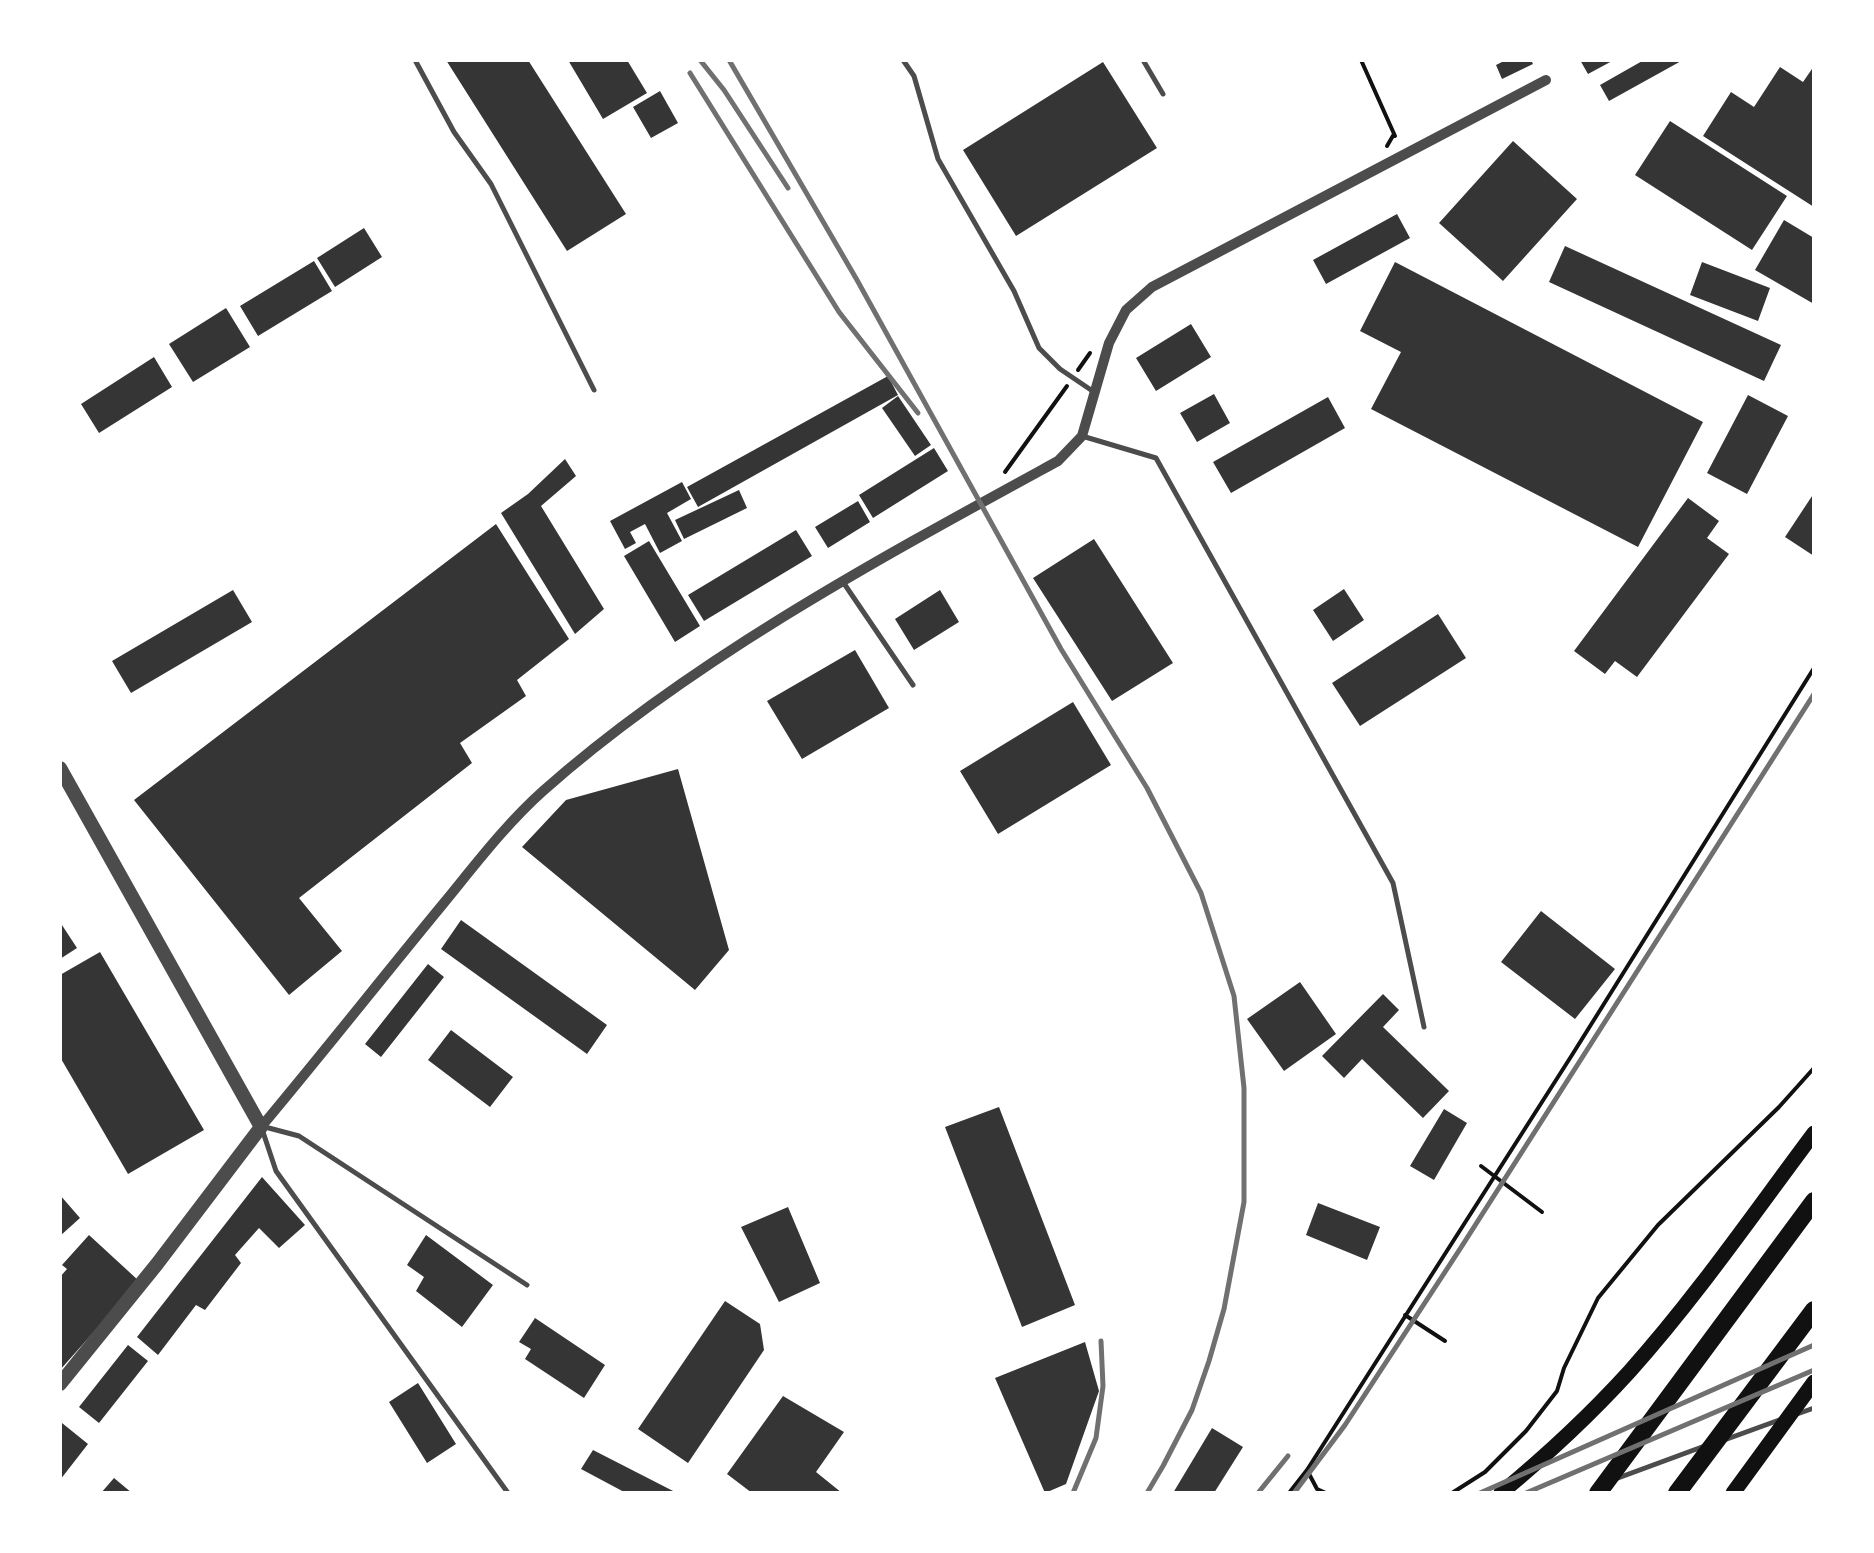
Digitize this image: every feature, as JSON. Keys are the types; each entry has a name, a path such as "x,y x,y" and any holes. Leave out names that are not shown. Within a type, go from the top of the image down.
{"highway":[{"path":"1598,1493 1814,1202"},
{"path":"1681,1488 1814,1310"}],"main road":[{"path":"1501,1493 1631,1370 1814,1133"},
{"path":"1732,1493 1814,1382"}],"street":[{"path":"60,1384 262,1126 494,842 541,793 624,726 714,662 843,582 1058,461 1082,436 1109,343 1126,310 1152,287 1546,80"},
{"path":"60,768 262,1126"}],"lane":[{"path":"415,60 454,132 491,184 594,390"},
{"path":"903,60 914,76 938,159 1014,292 1039,348 1094,392"},
{"path":"1143,60 1164,94"},
{"path":"1082,436 1156,458 1393,882 1424,1026"},
{"path":"843,582 913,684"},
{"path":"262,1126 299,1136 527,1285"},
{"path":"262,1126 276,1171 508,1493"},
{"path":"1584,1493 1629,1473 1814,1408"}],"path":[{"path":"1361,60 1404,154"},
{"path":"1385,148 1394,134"},
{"path":"1001,478 1092,349"},
{"path":"1289,1493 1308,1470 1814,668"},
{"path":"1452,1493 1485,1472 1526,1431 1558,1391 1564,1368 1598,1298 1658,1224 1814,1068"},
{"path":"1481,1166 1542,1212"},
{"path":"1405,1315 1446,1341"},
{"path":"1308,1470 1317,1489 1326,1493"}],"building":[{"path":"446,60 528,60 626,214 567,251"},
{"path":"568,60 627,60 647,93 603,119"},
{"path":"1506,60 1531,60 1533,64 1502,79 1496,65"},
{"path":"1580,60 1614,60 1588,74"},
{"path":"1644,60 1683,60 1609,101 1600,85"},
{"path":"1103,62 1157,148 1016,236 963,150"},
{"path":"1814,66 1814,207 1703,136 1731,92 1754,107 1780,67 1803,82"},
{"path":"660,91 678,123 651,138 633,107"},
{"path":"1670,121 1787,196 1752,250 1635,175"},
{"path":"1513,141 1577,199 1503,281 1439,223"},
{"path":"1397,214 1410,238 1326,284 1313,260"},
{"path":"1784,220 1814,238 1814,304 1755,270"},
{"path":"364,228 382,257 335,287 317,258"},
{"path":"1565,246 1781,345 1764,381 1549,282"},
{"path":"314,261 332,291 258,336 240,306"},
{"path":"1395,262 1703,422 1638,547 1371,409 1401,352 1360,331"},
{"path":"1702,262 1770,288 1758,321 1690,295"},
{"path":"226,308 250,347 193,382 169,344"},
{"path":"1191,324 1211,357 1156,391 1136,358"},
{"path":"154,357 172,387 99,433 81,404"},
{"path":"888,376 898,395 698,507 687,487"},
{"path":"1214,394 1230,423 1197,442 1180,413"},
{"path":"1748,395 1788,416 1747,494 1707,473"},
{"path":"898,396 931,445 915,456 882,408"},
{"path":"1328,397 1345,428 1231,493 1213,462"},
{"path":"934,448 948,471 873,518 859,495"},
{"path":"565,459 576,476 541,506 604,609 575,634 501,513"},
{"path":"682,482 691,499 667,513 682,541 660,553 645,524 630,532 636,543 625,549 610,521"},
{"path":"739,490 747,508 684,539 675,520"},
{"path":"1814,493 1814,556 1785,537"},
{"path":"1688,498 1719,521 1707,538 1729,554 1637,677 1615,661 1605,674 1574,651"},
{"path":"858,501 870,522 828,548 815,527"},
{"path":"496,524 569,639 517,680 526,696 460,743 472,763 299,898 342,951 289,995 134,800"},
{"path":"796,530 812,556 704,621 688,595"},
{"path":"1094,539 1173,663 1112,701 1033,578"},
{"path":"649,541 700,626 675,642 624,556"},
{"path":"1344,589 1364,620 1333,641 1313,610"},
{"path":"233,590 252,622 131,693 112,661"},
{"path":"940,590 959,622 914,650 895,619"},
{"path":"1438,614 1466,658 1360,726 1332,683"},
{"path":"855,650 889,708 802,759 767,701"},
{"path":"1073,702 1111,765 998,834 960,771"},
{"path":"678,769 729,950 695,990 522,847 566,800"},
{"path":"1541,911 1615,969 1575,1019 1501,962"},
{"path":"461,920 607,1025 587,1054 441,949"},
{"path":"60,922 77,948 60,959"},
{"path":"100,952 204,1130 128,1174 60,1057 60,975"},
{"path":"428,964 444,977 381,1057 365,1044"},
{"path":"1300,982 1336,1034 1284,1071 1247,1019"},
{"path":"1383,994 1399,1010 1383,1027 1449,1091 1423,1118 1362,1059 1344,1078 1322,1056"},
{"path":"451,1030 513,1077 490,1107 428,1060"},
{"path":"999,1107 1075,1305 1022,1327 945,1127"},
{"path":"1444,1109 1467,1123 1434,1180 1410,1166"},
{"path":"262,1177 305,1225 279,1248 259,1228 235,1255 241,1263 205,1310 196,1305 158,1355 137,1337"},
{"path":"60,1195 80,1218 60,1236"},
{"path":"1318,1203 1380,1227 1367,1260 1306,1235"},
{"path":"788,1207 820,1283 779,1302 741,1227"},
{"path":"89,1235 139,1281 60,1370 60,1277 67,1269 62,1265"},
{"path":"426,1235 493,1285 462,1327 416,1291 424,1277 407,1265"},
{"path":"725,1301 760,1324 764,1350 688,1463 638,1429"},
{"path":"535,1318 605,1365 584,1398 525,1359 531,1349 519,1342"},
{"path":"1085,1342 1099,1391 1066,1484 1045,1493 995,1378"},
{"path":"128,1345 148,1361 99,1423 79,1407"},
{"path":"418,1383 456,1444 427,1463 389,1402"},
{"path":"783,1396 844,1432 816,1472 842,1493 752,1493 727,1474"},
{"path":"60,1425 88,1444 60,1480"},
{"path":"1212,1428 1243,1447 1214,1493 1173,1493"},
{"path":"593,1450 677,1493 626,1493 581,1469"},
{"path":"114,1478 132,1493 101,1493"}],"railway":[{"path":"700,60 788,188"},
{"path":"729,60 857,280 1061,649 1147,788 1201,893 1234,996 1244,1088 1244,1202 1224,1309 1209,1361 1192,1410 1147,1493"},
{"path":"690,73 839,312 918,413"},
{"path":"1294,1493 1345,1425 1460,1249 1814,694"},
{"path":"1073,1493 1096,1438 1103,1386 1101,1341"},
{"path":"1480,1493 1814,1345"},
{"path":"1526,1493 1814,1370"},
{"path":"1258,1493 1288,1456"}]}
